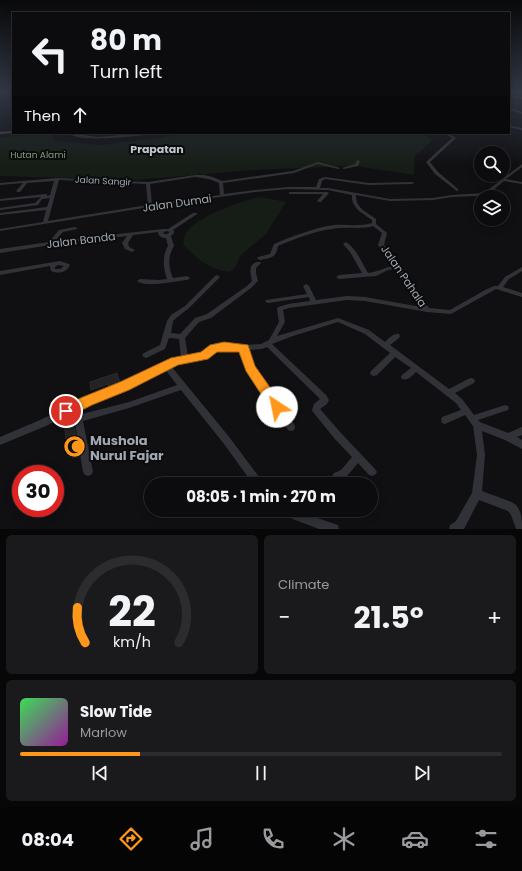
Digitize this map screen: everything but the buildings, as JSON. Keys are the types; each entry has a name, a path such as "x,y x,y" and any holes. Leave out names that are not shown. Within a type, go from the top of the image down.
{"main road":[{"path":"0,133 12,132"}],"street":[{"path":"510,126 522,129"},
{"path":"72,134 91,138 143,134"},
{"path":"448,134 454,138 428,162 430,166 446,178 457,190 474,195"},
{"path":"222,196 221,182 294,172 318,163 338,168 338,170 344,170 344,168 356,165 358,161"},
{"path":"510,174 522,165"},
{"name":"Jalan Sangir","path":"1,185 27,181 57,179 148,183 196,176 210,177 221,182"},
{"path":"45,222 57,179"},
{"path":"318,188 322,179 384,184 412,183"},
{"path":"18,191 27,181"},
{"path":"346,192 348,181"},
{"path":"510,181 522,183"},
{"path":"490,190 500,182"},
{"path":"147,214 148,183"},
{"name":"Jalan Dumai","path":"0,230 148,206 278,189 318,188 390,200 474,196"},
{"path":"319,201 332,190"},
{"path":"452,196 457,190"},
{"path":"291,193 327,193"},
{"path":"182,336 197,320 209,316 249,287 255,281 252,268 259,260 274,255 276,252 276,245 285,241 332,228 361,227 374,224 374,220 356,206 353,199 354,194"},
{"path":"0,200 52,195"},
{"path":"0,209 33,205 38,203 41,198 52,195"},
{"path":"0,214 48,208"},
{"path":"168,236 160,234 195,214"},
{"name":"Jalan Pahala","path":"374,224 385,233 381,244 427,310"},
{"path":"51,243 61,231 75,228"},
{"path":"166,230 173,232 168,236"},
{"name":"Jalan Banda","path":"0,251 51,243 166,230"},
{"path":"131,234 125,243 127,248 132,250"},
{"path":"168,236 171,246 165,255 166,268 171,281"},
{"path":"346,244 352,251 366,275"},
{"path":"0,273 56,264"},
{"path":"339,277 378,274 386,269 398,267"},
{"path":"270,342 282,322 280,309 283,306 356,298 427,310 454,312 487,291 501,285 507,278 522,269"},
{"path":"146,355 163,347 170,321 173,317 188,307 217,277"},
{"path":"140,282 153,283 187,278"},
{"path":"501,285 520,292"},
{"path":"306,286 314,302"},
{"path":"268,301 311,295"},
{"path":"0,441 43,423 76,406 124,386 166,366 185,359 204,356 214,348 256,348 338,320 366,332 416,368 459,401 475,422 522,445"},
{"path":"167,335 182,336"},
{"path":"182,336 185,359"},
{"path":"385,345 397,336"},
{"path":"270,342 323,397 325,400 324,402 317,407 316,410 372,472"},
{"path":"244,348 250,367 291,427"},
{"path":"374,373 395,353"},
{"path":"166,366 227,441 253,477"},
{"path":"406,377 416,368"},
{"path":"449,393 471,381"},
{"path":"78,419 134,403 182,386"},
{"path":"76,406 88,472"},
{"path":"475,422 505,408"},
{"path":"445,420 466,411"},
{"path":"454,529 460,525 477,494 481,455 475,422"},
{"path":"508,437 522,431"},
{"path":"337,476 344,473 357,457"},
{"path":"477,494 511,507 514,510 517,522 522,528"},
{"path":"298,517 334,529"}],"green space":[{"name":"Hutan Alami","path":"34,134 51,134 54,141 100,145 160,138 178,134 423,134 432,140 415,155 414,175 355,166 254,170 135,180 0,176 0,138"},
{"path":"261,197 286,202 266,234 240,256 236,266 230,272 215,269 209,266 194,255 183,244 186,233 200,221 220,210"}],"place":[{"name":"Mushola Nurul Fajar","path":"75,447"}],"district":[{"name":"Prapatan","path":"157,149"}],"route":[{"path":"66,411 124,386 175,361 204,356 214,348 218,347 244,348 250,367 277,407"}]}
